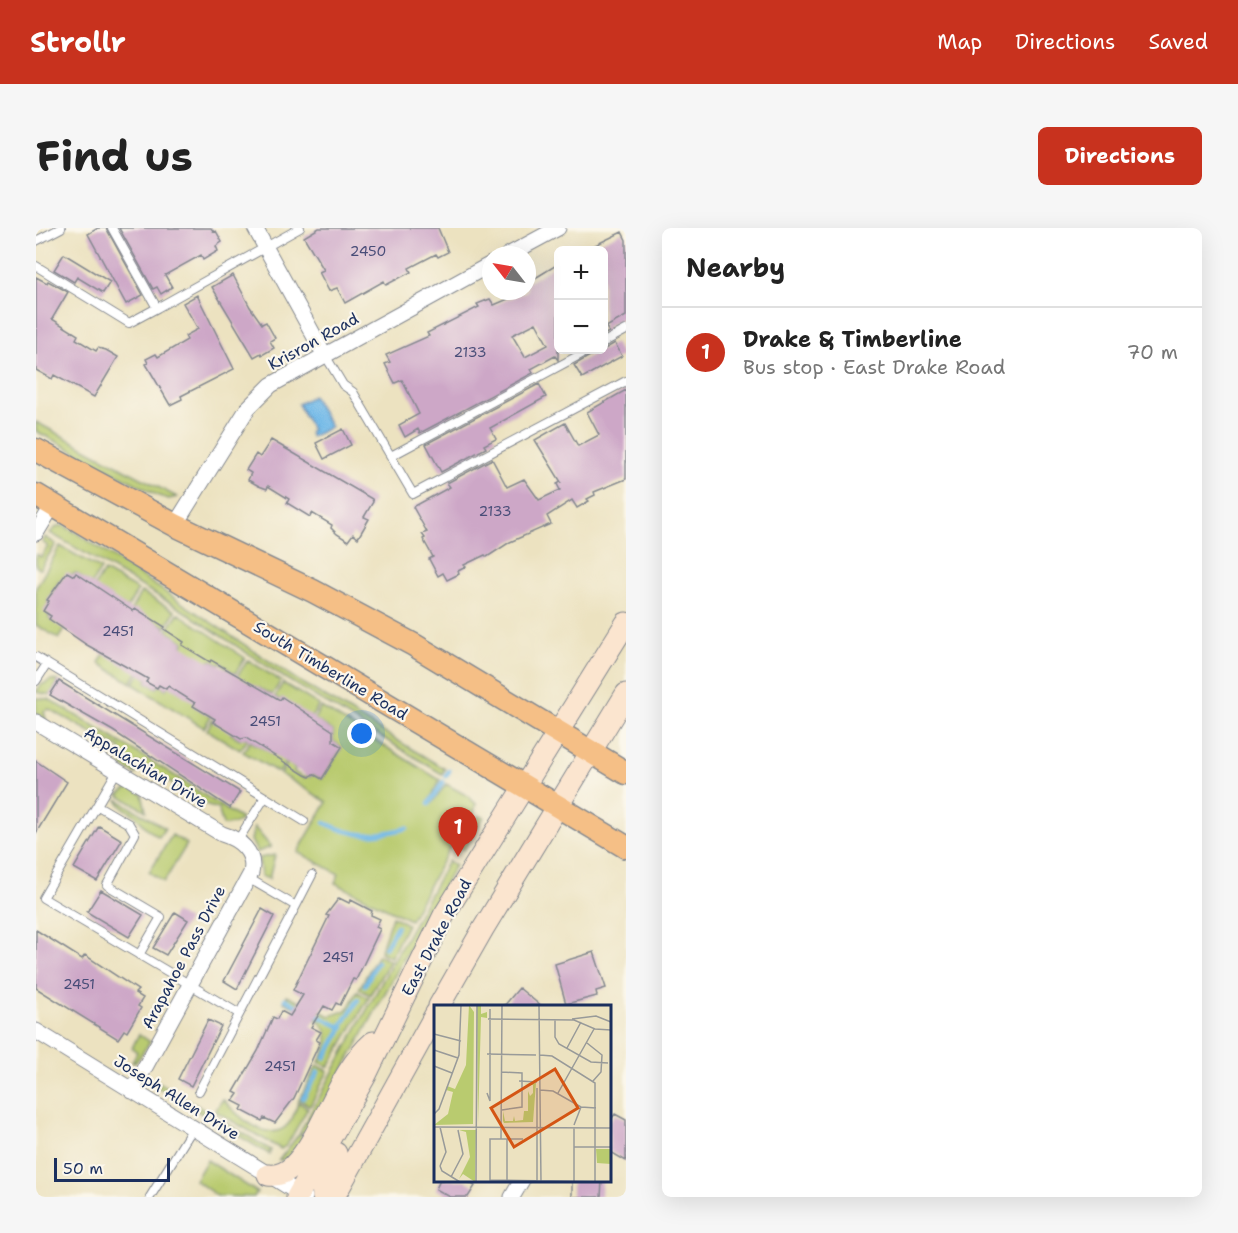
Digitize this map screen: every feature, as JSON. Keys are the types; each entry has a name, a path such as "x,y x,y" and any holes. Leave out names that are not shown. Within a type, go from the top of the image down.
{"main road":[{"path":"36,450 175,525 313,591 414,645 626,772"},
{"name":"South Timberline Road","path":"45,500 626,847"},
{"name":"East Drake Road","path":"301,1196 386,1034 444,915 626,623"},
{"path":"440,1005 626,694"},
{"path":"334,1197 434,1015"},
{"path":"268,1175 276,1176 292,1168 302,1155 336,1093 364,1049 386,1034"},
{"path":"322,1197 322,1185 327,1169 373,1079 386,1034"}],"street":[{"path":"255,228 324,354"},
{"path":"524,246 558,228"},
{"name":"Krisron Road","path":"175,525 248,408 271,385 482,269"},
{"path":"36,533 45,500"},
{"name":"Appalachian Drive","path":"36,722 222,834 238,840"},
{"name":"Arapahoe Pass Drive","path":"132,1091 252,869 251,860 238,840"},
{"name":"Joseph Allen Drive","path":"36,1031 301,1196"},
{"path":"512,1197 521,1182"}],"lane":[{"path":"36,241 61,228"},
{"path":"112,228 157,308"},
{"path":"36,266 129,323 300,228"},
{"path":"608,339 626,330"},
{"path":"324,354 343,385 353,392 413,494 626,381"},
{"path":"391,456 582,354"},
{"path":"36,657 304,821"},
{"path":"36,681 47,664"},
{"path":"117,771 43,898 238,1013"},
{"path":"238,840 265,797"},
{"path":"98,806 129,824 135,834 107,885 161,917 139,955"},
{"path":"199,1091 312,875"},
{"path":"248,878 296,906"},
{"path":"150,1197 193,1128"}],"green space":[{"path":"36,422 177,497 169,499 159,496 36,431"},
{"path":"58,526 64,526 75,532 302,683 445,769 442,774 285,678 179,608 50,533"},
{"path":"45,537 56,544 40,569 36,566 36,554 41,557 48,546 42,542"},
{"path":"60,546 101,569 91,585 76,573 59,581 48,600 49,619 66,628 59,639 36,625 36,588"},
{"path":"104,571 138,590 127,608 94,587"},
{"path":"141,592 175,611 164,630 165,626 131,610"},
{"path":"178,613 245,658 235,674 221,663 219,665 211,660 205,670 194,706 211,716 204,728 133,684 140,673 148,679 146,682 157,688 159,685 166,689 172,679 184,642 167,631"},
{"path":"105,652 138,671 131,683 99,663"},
{"path":"248,660 281,681 272,695 259,688 257,691 237,676"},
{"path":"51,680 59,681 50,695 36,692 41,685"},
{"path":"283,683 319,705 311,718 282,698 280,700 275,697"},
{"path":"36,698 49,699 241,819 235,824 223,825 218,808 211,807 139,763 133,765 136,774 123,767 120,748 49,709 44,711 46,720 36,713"},
{"path":"321,707 440,780 428,803 431,804 446,784 468,796 476,804 474,813 454,840 410,920 335,883 339,874 298,852 327,802 281,774 288,762 295,769 294,772 304,778 306,775 310,777 313,774 322,779 342,747 333,741 333,731 314,719"},
{"path":"213,718 213,722 233,730 231,734 240,739 242,737 248,739 240,750 207,730"},
{"path":"250,741 286,761 279,773 243,752"},
{"path":"130,787 142,794 146,811 118,795"},
{"path":"117,799 165,828 159,837 123,807"},
{"path":"479,816 484,817 464,850 457,845"},
{"path":"254,827 271,847 257,852 251,840"},
{"path":"172,835 187,844 164,882 149,872"},
{"path":"275,855 269,879 261,876 259,858"},
{"path":"448,861 455,865 311,1129 300,1134 305,1138 286,1160 279,1160 299,1134"},
{"path":"392,916 407,924 391,957 380,952"},
{"path":"378,955 390,961 370,995 359,989"},
{"path":"357,992 369,998 329,1067 319,1062 325,1049 326,1030 321,1023 305,1012 284,1002 287,995 330,1016 347,1010"},
{"path":"139,1034 150,1042 136,1062 132,1062 137,1052 132,1048"},
{"path":"317,1065 328,1071 310,1106 299,1100"},
{"path":"151,1080 155,1080 271,1150 269,1154 157,1087"},
{"path":"223,1099 243,1118 265,1130 275,1131 284,1128 292,1118 298,1102 308,1108 287,1145 281,1149 215,1111"},
{"path":"207,1160 257,1192 254,1197 217,1196 195,1180"}],"water":[{"path":"313,396 331,427 311,437 309,432 312,430 298,404"}],"building":[{"path":"98,228 106,228 143,295 126,304 88,234"},
{"path":"119,228 211,228 214,232 216,231 222,242 216,246 218,251 203,260 201,255 165,275 172,287 161,294 157,287 153,289"},
{"path":"319,228 438,228 448,252 438,257 436,254 409,268 411,272 386,285 384,281 345,303 337,288 329,291 319,272 324,270 304,237"},
{"path":"622,232 626,240 626,316 608,326 608,246 593,246"},
{"path":"64,254 110,282 103,293 77,277 74,282 54,270"},
{"path":"554,266 554,354 558,354 558,360 555,356 531,369 533,373 420,433 418,429 405,437 399,425 419,414 402,380 395,383 385,364 390,362 386,355 429,336 427,333 479,307 477,304 491,300 494,305 506,300 536,300 536,277","holes":["536,323 548,345 525,357 512,335"]},
{"path":"233,275 250,307 262,324 266,322 275,338 270,341 274,348 262,355 261,353 254,357 212,287"},
{"path":"36,277 68,292 52,319 78,335 76,339 96,351 98,348 106,350 118,357 94,397 54,375 52,379 36,370"},
{"path":"197,295 234,369 181,396 182,399 170,405 146,364 148,363 146,359 156,354 158,357 187,340 185,336 198,329 183,303"},
{"path":"615,343 622,356 582,378 574,365 593,354 608,354 608,347"},
{"path":"539,384 546,397 490,428 496,439 484,445 486,448 441,472 426,444"},
{"path":"626,390 626,479 594,492 595,495 587,499 589,501 577,508 572,500 547,516 551,524 510,542 487,557 485,555 464,565 466,567 458,571 459,574 447,580 443,573 438,576 429,559 433,557 423,539 425,538 422,534 427,532 413,507 450,487 447,483 492,459 507,487 524,479 539,500 560,490 557,484 561,482 535,440 565,423 578,446 599,435 587,412"},
{"path":"343,429 351,445 324,459 316,443"},
{"path":"271,440 372,499 373,502 364,517 369,519 358,538 353,534 348,541 331,528 332,525 312,513 310,517 287,503 289,499 268,486 267,489 248,480 251,473 246,470 256,454 260,457"},
{"path":"67,572 74,576 76,573 133,611 135,608 165,627 164,629 184,642 182,645 280,700 282,697 333,731 333,741 342,747 322,779 313,774 310,777 305,775 246,738 241,739 213,722 215,719 193,706 195,703 168,686 166,689 159,685 157,688 146,682 148,679 87,645 49,619 51,616 43,611 49,601 47,600"},
{"path":"59,681 240,792 230,808 113,731 50,695"},
{"path":"36,761 67,782 36,833"},
{"path":"99,826 122,840 97,881 74,868"},
{"path":"101,890 143,915 129,937 87,912"},
{"path":"339,898 349,903 351,900 372,911 371,915 380,919 376,927 380,929 356,980 353,979 340,1005 336,1003 332,1010 324,1006 311,1027 321,1032 316,1040 320,1042 294,1098 275,1123 264,1118 262,1121 241,1110 243,1106 233,1101 238,1094 234,1092 258,1051 273,1017 277,1019 281,1011 290,1016 303,995 293,990 329,916 326,915"},
{"path":"262,909 274,916 237,989 224,981"},
{"path":"175,912 188,920 166,955 153,948"},
{"path":"36,930 82,959 85,955 138,990 135,993 143,998 138,1006 141,1008 127,1032 124,1030 118,1039 36,988"},
{"path":"594,952 606,988 596,991 597,996 566,1004 555,964"},
{"path":"519,988 540,1005 505,1005"},
{"path":"208,1020 221,1026 191,1086 178,1079"},
{"path":"615,1114 626,1120 626,1161 611,1152 611,1119"},
{"path":"439,1182 468,1182 475,1186 468,1197 450,1197 436,1189"},
{"path":"572,1182 602,1182 601,1197 572,1197"}],"waterway":[{"path":"446,776 449,771"},
{"path":"429,804 443,782"},
{"path":"325,823 356,834 384,833 407,828"},
{"path":"385,948 397,926"},
{"path":"365,985 377,962"},
{"path":"285,999 301,1008"},
{"path":"314,1014 341,1027 358,1000"},
{"path":"325,1058 343,1027"},
{"path":"303,1098 318,1072"}],"place":[{"name":"Drake & Timberline","path":"458,857"}]}
